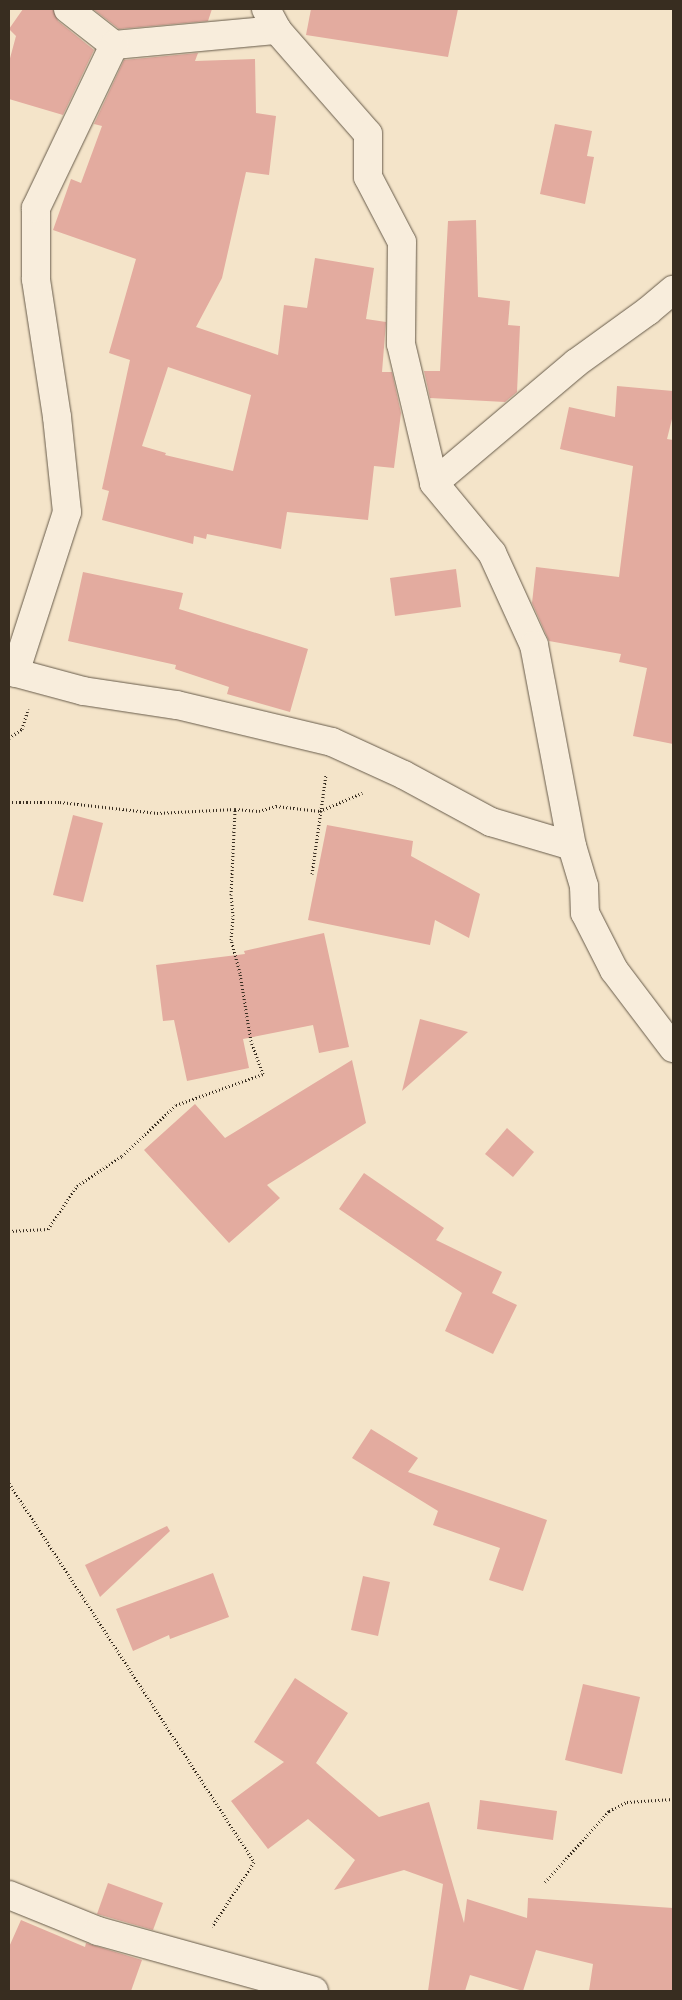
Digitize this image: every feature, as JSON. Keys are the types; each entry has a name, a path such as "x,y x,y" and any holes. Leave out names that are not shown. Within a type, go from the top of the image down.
{"street":[{"path":"68,9 114,45 271,19 368,134 368,176 402,242 401,344 434,483 492,553 534,645 572,846 584,886 585,913 614,970 673,1048"},
{"path":"114,45 36,208 36,279 57,417 67,512 12,672 83,691 178,705 332,742 404,775 491,822 572,846"},
{"path":"434,483 576,363 648,311 673,290"},
{"path":"9,1894 98,1932 314,1991"}],"path":[{"path":"312,874 320,811 332,742"},
{"path":"9,802 60,802 157,813 235,809 259,811 276,806 320,811 404,775"},
{"path":"9,1231 48,1230 77,1186 122,1156 176,1105 263,1074 251,1041 240,973 231,940 233,916 230,895 235,809"},
{"path":"9,1483 254,1862 211,1929"},
{"path":"545,1882 609,1811 627,1802 673,1799"}],"building":[{"path":"23,9 53,9 58,21 94,50 63,115 9,99 9,62 16,36 9,29"},
{"path":"93,9 212,9 208,21 119,29"},
{"path":"311,9 458,9 448,57 306,35"},
{"path":"198,53 195,61 255,59 256,113 276,116 269,175 246,172 222,278 196,327 278,355 284,305 307,308 315,258 374,268 366,319 386,322 382,372 392,372 401,413 394,468 374,466 368,520 287,512 281,549 207,534 206,539 194,536 193,544 102,520 109,491 102,489 130,360 109,353 136,259 53,230 71,179 81,183 102,126 94,124 124,60","holes":["168,367 251,395 233,471 165,455 166,453 142,446"]},
{"path":"555,124 592,131 587,156 594,157 585,204 540,194"},
{"path":"476,220 478,297 510,301 508,325 520,326 517,392 505,402 430,398 424,371 440,371 448,221"},
{"path":"617,386 673,391 673,415 667,439 673,440 673,744 633,736 647,668 619,662 621,654 549,641 532,603 536,567 619,577 633,466 560,449 569,407 615,417"},
{"path":"456,569 461,607 395,616 390,578"},
{"path":"83,572 183,593 179,609 308,649 290,712 227,694 229,687 175,669 176,665 68,641"},
{"path":"73,815 103,823 83,902 53,895"},
{"path":"327,825 413,841 411,856 480,894 469,938 435,920 430,945 308,920"},
{"path":"324,933 349,1047 319,1053 313,1025 243,1039 249,1068 187,1081 174,1020 163,1021 156,965 245,954 244,951"},
{"path":"420,1019 468,1032 402,1091"},
{"path":"352,1060 366,1123 267,1185 280,1198 229,1243 144,1150 195,1104 225,1138"},
{"path":"507,1128 534,1152 513,1177 485,1154"},
{"path":"364,1173 444,1228 436,1240 502,1272 492,1293 517,1305 493,1354 445,1331 462,1293 339,1209"},
{"path":"371,1429 418,1458 408,1472 547,1520 523,1591 489,1580 500,1548 433,1525 438,1511 352,1458"},
{"path":"167,1526 170,1531 100,1597 85,1565"},
{"path":"213,1573 229,1617 170,1639 169,1635 133,1651 116,1609"},
{"path":"363,1576 390,1582 378,1636 351,1630"},
{"path":"295,1678 348,1713 316,1763 379,1817 429,1802 464,1923 467,1899 527,1918 528,1898 673,1908 673,1991 589,1991 593,1964 536,1950 523,1991 470,1975 465,1991 428,1991 443,1884 404,1870 334,1890 355,1860 308,1819 268,1849 231,1801 284,1762 254,1742"},
{"path":"583,1684 640,1697 622,1774 565,1760"},
{"path":"480,1800 557,1811 553,1840 477,1829"},
{"path":"108,1883 163,1903 153,1930 97,1914"},
{"path":"21,1920 85,1947 86,1943 142,1960 131,1991 9,1991 9,1947"}]}
